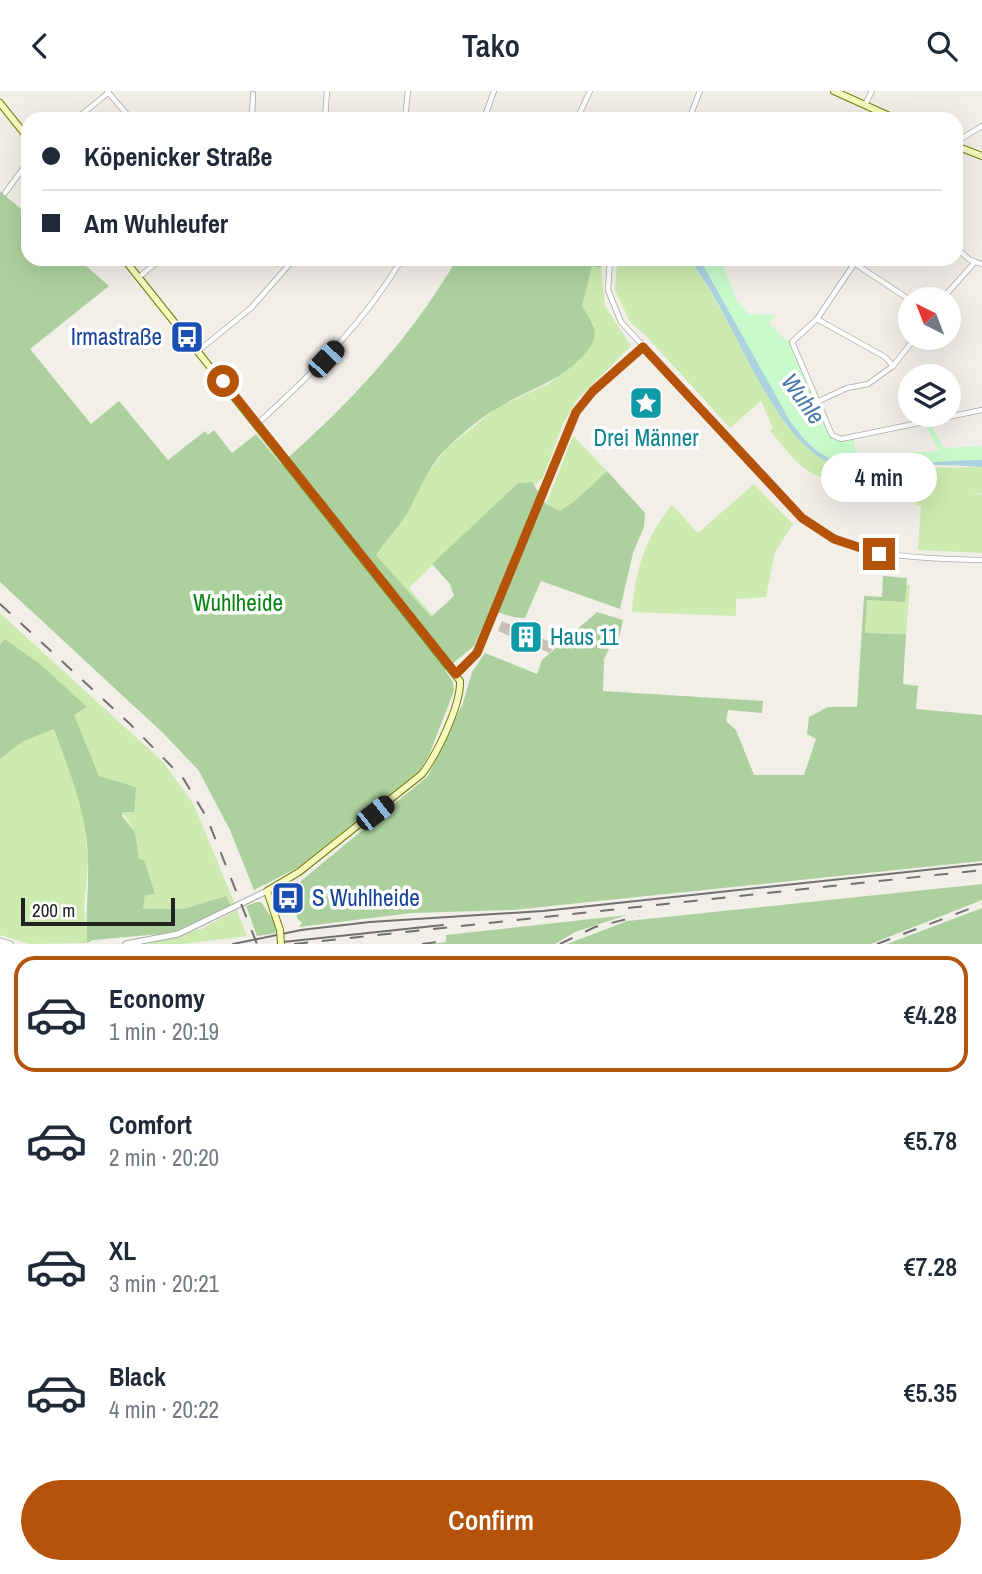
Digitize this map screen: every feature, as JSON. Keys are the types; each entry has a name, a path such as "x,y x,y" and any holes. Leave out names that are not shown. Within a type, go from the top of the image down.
{"main road":[{"path":"834,91 880,112"},
{"path":"0,103 21,129"},
{"path":"963,149 982,156"},
{"path":"130,266 460,681 459,695 433,758 422,774 299,872 267,891 280,930 281,944"}],"street":[{"path":"326,112 327,91"},
{"path":"406,112 408,91"},
{"path":"486,112 494,91"},
{"path":"580,112 590,91"},
{"path":"692,112 700,91"},
{"path":"865,105 872,91"},
{"path":"84,112 107,92 125,112"},
{"path":"252,112 253,94"},
{"path":"963,138 982,126"},
{"path":"5,193 21,171"},
{"path":"963,253 982,264"},
{"path":"953,287 975,262"},
{"path":"139,277 152,266"},
{"path":"198,351 251,308 288,266"},
{"path":"257,424 337,346 389,282 398,266"},
{"path":"608,266 612,305 621,322 789,506 817,529 842,543 879,554 982,561"},
{"path":"853,266 817,319 792,342 829,430 837,439 982,410"},
{"path":"857,266 898,292"},
{"path":"817,319 886,356 893,366"},
{"path":"456,674 476,656 576,412 593,391 643,347"},
{"path":"817,402 847,388 868,384 893,366 906,350"},
{"path":"126,944 178,934 267,891"},
{"path":"0,941 10,944"}],"green space":[{"name":"Wuhlheide","path":"0,191 21,209 21,266 86,266 109,286 30,349 91,424 119,401 168,460 205,431 208,435 214,430 232,453 256,434 281,464 377,369 419,316 453,266 592,266 582,306 593,324 595,334 592,344 583,356 562,374 488,414 450,445 431,468 408,512 376,555 431,617 454,596 450,584 432,564 518,483 532,482 546,504 560,511 607,471 645,513 644,527 633,553 620,609 541,581 525,618 490,612 474,646 445,670 453,682 454,691 429,755 420,770 297,868 254,890 230,830 199,771 163,733 0,582"},
{"path":"592,266 601,268 605,306 631,346 577,400 563,424 543,478 535,485 531,482 518,483 409,588 433,616 430,617 375,555 407,513 417,488 447,448 498,407 548,384 579,361 594,325 582,306"},
{"path":"617,266 693,266 705,282 786,425 837,466 867,469 982,467 982,494 968,491 982,495 982,553 918,550 921,505 916,505 917,498 859,490 815,475 795,460 770,431 773,428 761,401 730,428 630,322 615,290"},
{"path":"701,266 724,266 736,300 749,314 775,315 769,323 785,340 788,339 827,432 836,440 854,439 856,456 939,451 927,427 932,427 944,448 982,446 982,460 856,463 825,456 806,440 790,421"},
{"path":"573,436 607,471 560,511 546,504"},
{"path":"754,484 793,524 775,552 766,597 736,599 736,616 632,612 643,555 648,542 672,505 698,533"},
{"path":"883,576 907,578 905,602 867,600 865,633 906,634 903,684 918,686 916,709 982,715 982,861 513,910 412,913 299,927 302,923 297,918 296,885 428,776 463,703 472,672 485,653 537,674 542,660 597,612 623,620 618,642 609,649 604,659 603,691 763,701 762,713 728,710 726,721 736,730 754,775 804,775 816,739 807,734 809,717 828,707 857,707 864,596 882,597"},
{"path":"906,585 910,585 906,634 865,633 867,600 904,602"},
{"path":"0,613 163,762 194,805 235,904 231,906 226,896 183,909 143,909 145,895 154,894 144,860 139,859 135,832 99,776 73,714 86,708 6,639 0,644"},
{"path":"5,639 40,664 87,707 74,715 99,776 136,787 134,812 123,812 122,816 135,832 139,859 144,860 155,894 145,895 143,909 183,909 226,896 231,906 171,933 93,940 87,943 88,863 85,828 77,795 54,729 22,742 0,759 0,644"},
{"path":"54,729 74,776 84,821 88,863 84,907 87,943 29,944 0,935 0,759 22,742"},
{"path":"982,884 982,900 871,944 567,944 627,921"},
{"path":"261,902 274,921 276,933 257,936 246,906"},
{"path":"982,908 982,944 887,944"},
{"path":"237,910 247,936 183,944 147,944 201,929"},
{"path":"627,915 575,932 555,944 432,944 446,942 446,935"}],"water":[{"path":"693,266 704,266 790,421 820,453 838,460 877,464 982,460 982,467 926,465 859,469 839,466 815,455 794,434 774,406 705,281"}],"building":[{"name":"Haus 11","path":"502,621 555,644 550,653 498,631"}],"tram line":[{"path":"233,944 301,930 370,922 543,911 982,864"},
{"path":"283,942 443,925"}],"railway":[{"path":"0,604 129,723 183,778 207,818 257,944"},
{"path":"294,944 982,870"},
{"path":"877,944 982,904"},
{"path":"560,944 595,927 639,916"},
{"path":"422,944 438,942"}],"place":[{"name":"Irmastraße","path":"187,337"},
{"name":"Drei Männer","path":"646,403"},
{"name":"Haus 11","path":"526,637"},
{"name":"S Wuhlheide","path":"288,898"}],"route":[{"path":"223,381 456,674 477,653 576,412 593,391 643,347 802,518 834,539 879,554"}],"water label":[{"name":"Wuhle","path":"803,399"}]}
